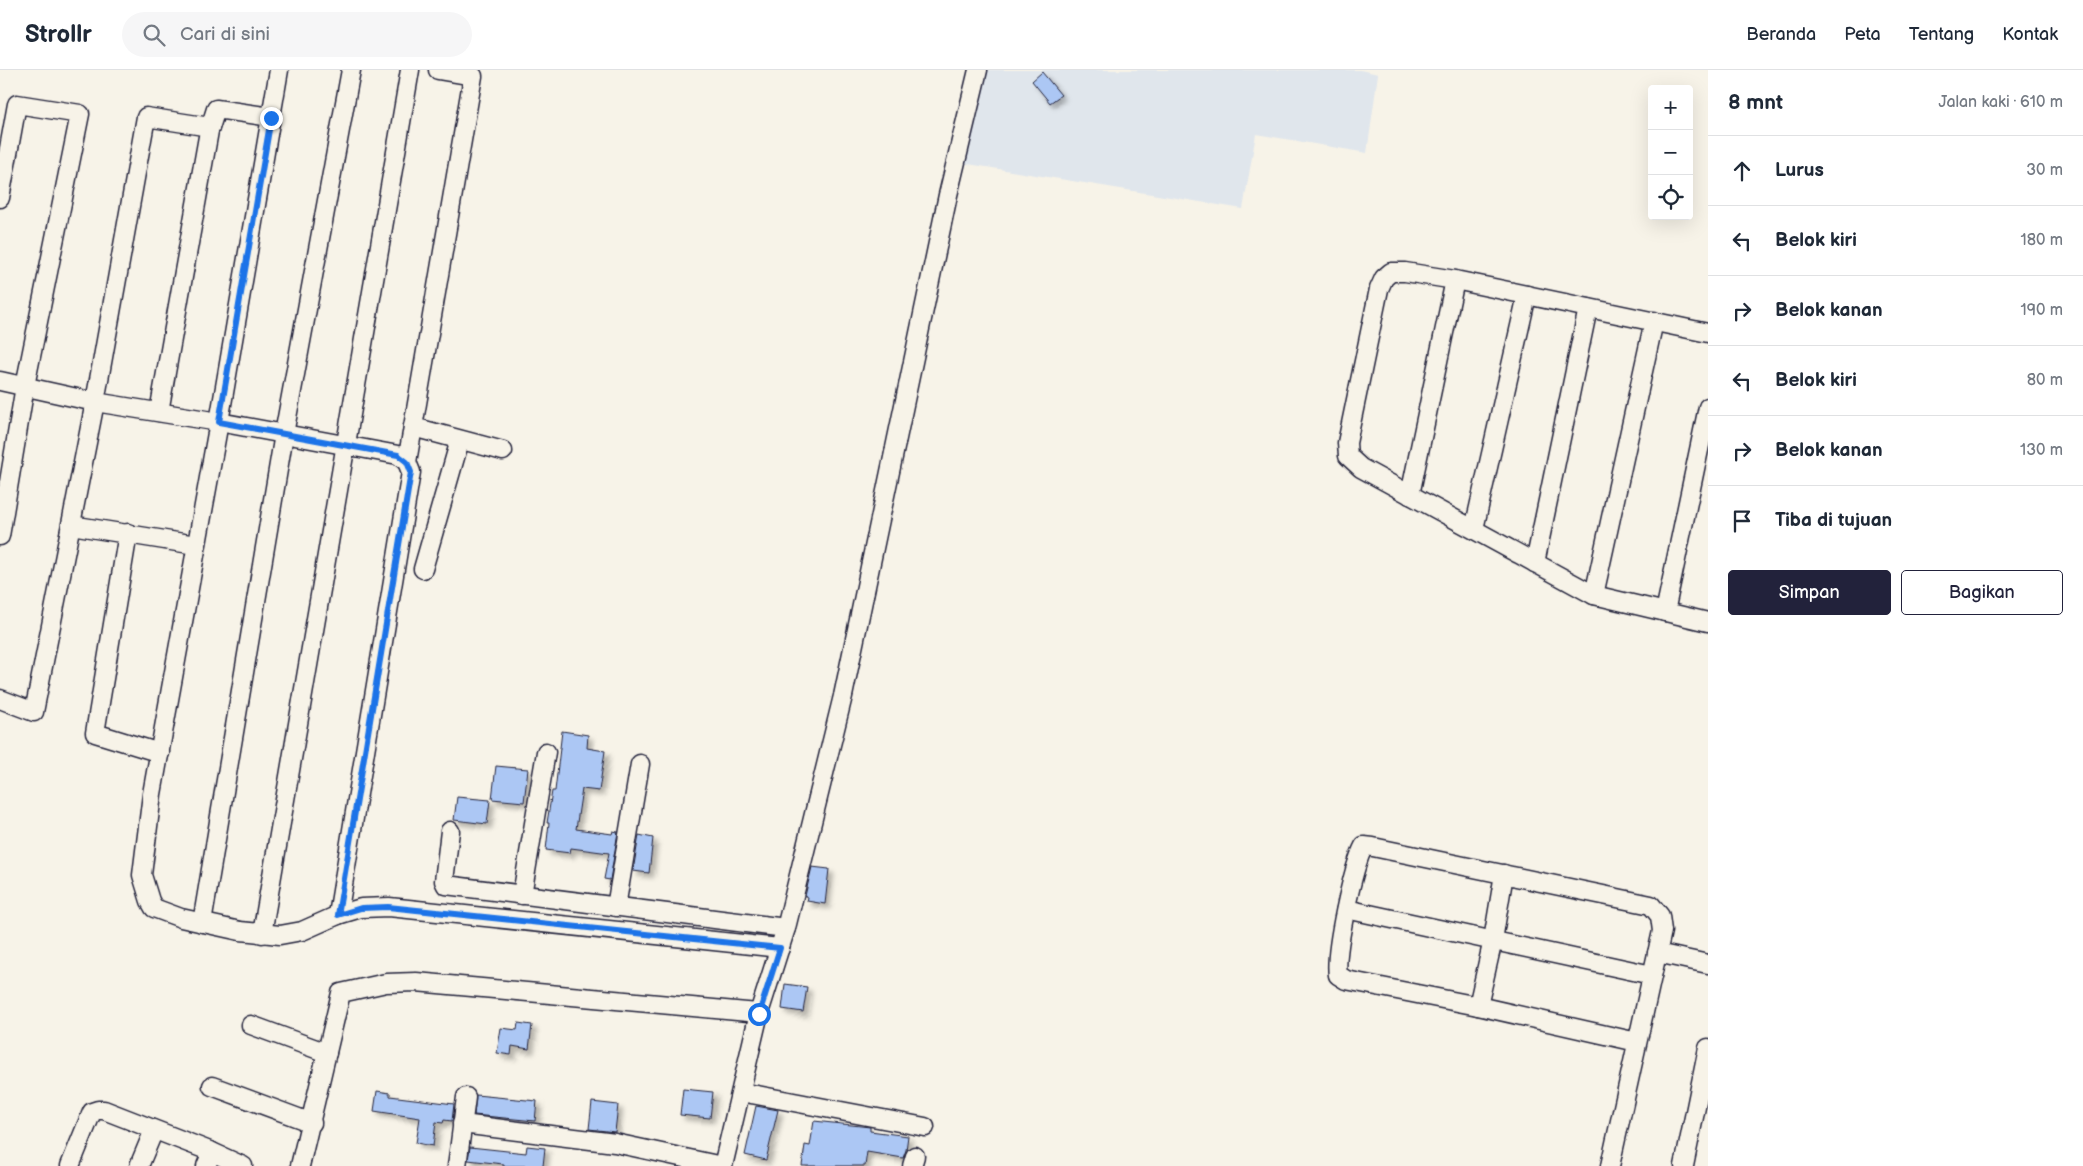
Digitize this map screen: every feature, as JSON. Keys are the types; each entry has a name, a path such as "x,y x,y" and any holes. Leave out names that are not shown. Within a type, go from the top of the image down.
{"street":[{"path":"279,70 219,422 152,794 142,875 150,901 154,908 181,918 262,934 280,935 302,931 338,915 361,908 388,907 780,948"},
{"path":"202,923 284,434 351,70"},
{"path":"262,934 410,70"},
{"path":"407,462 473,76 438,70"},
{"path":"462,1124 615,1143 722,1166 759,1014 786,928 843,696 948,195 978,70"},
{"path":"0,198 2,172 17,104 80,114 25,386 0,536"},
{"path":"159,412 210,127 216,109 271,118"},
{"path":"0,699 34,712 95,402 146,117 210,127"},
{"path":"1708,332 1455,280 1405,272 1391,272 1384,278 1375,308 1347,443 1348,456 1361,468 1594,595 1708,622"},
{"path":"1410,495 1455,280"},
{"path":"1474,530 1527,295"},
{"path":"1535,563 1588,308"},
{"path":"1594,595 1654,321"},
{"path":"0,381 95,402 219,422 398,455 407,462 411,472 338,915"},
{"path":"1665,612 1708,407"},
{"path":"413,427 502,451"},
{"path":"422,569 460,440"},
{"path":"71,525 196,545"},
{"path":"128,533 95,733 160,753"},
{"path":"522,895 546,752"},
{"path":"616,907 640,764"},
{"path":"450,831 444,881 446,885 786,928"},
{"path":"1610,1166 1662,930 1660,916 1651,905 1364,846 1359,856 1346,909 1336,966 1338,976 1346,980 1478,1006 1637,1042"},
{"path":"1478,1006 1493,940 1504,874"},
{"path":"1346,909 1652,975"},
{"path":"1657,953 1708,964"},
{"path":"300,1166 312,1122 341,992 386,983 416,982 759,1014"},
{"path":"251,1025 327,1054"},
{"path":"1684,1166 1708,1048"},
{"path":"212,1086 312,1122"},
{"path":"741,1092 925,1127"},
{"path":"457,1166 466,1097"},
{"path":"70,1166 92,1112 104,1110 154,1130 209,1159 243,1166"},
{"path":"139,1166 154,1130"}],"shaded area":[{"path":"983,70 1360,70 1378,74 1367,153 1256,134 1243,209 962,163"}],"building":[{"path":"1042,72 1061,95 1050,103 1032,81"},
{"path":"562,731 588,735 587,748 605,751 599,791 582,789 576,829 612,834 613,831 618,832 610,880 604,879 609,853 571,848 570,853 546,850 549,823 547,823 552,791 555,791"},
{"path":"496,766 528,769 524,802 492,799"},
{"path":"457,797 490,800 487,824 454,820"},
{"path":"639,835 653,838 649,873 633,871"},
{"path":"812,867 829,869 825,904 807,901 808,897 805,896"},
{"path":"785,984 807,987 803,1012 782,1009"},
{"path":"518,1023 532,1025 529,1049 512,1046 511,1055 497,1053 501,1028 517,1030"},
{"path":"683,1089 713,1092 710,1118 680,1115"},
{"path":"377,1091 390,1093 390,1096 454,1104 452,1121 436,1122 433,1146 416,1143 420,1118 374,1111"},
{"path":"476,1095 537,1101 535,1121 474,1115"},
{"path":"592,1102 618,1105 615,1132 589,1129"},
{"path":"756,1106 778,1110 766,1160 745,1155"},
{"path":"814,1121 870,1127 870,1131 908,1136 906,1150 903,1158 867,1152 865,1166 802,1166 805,1145 810,1146"},
{"path":"527,1146 545,1148 543,1166 503,1166 503,1164 468,1160 470,1147 526,1153"}],"route":[{"path":"271,118 219,422 398,455 407,462 411,472 338,915 361,908 388,907 780,948 759,1014"}]}
